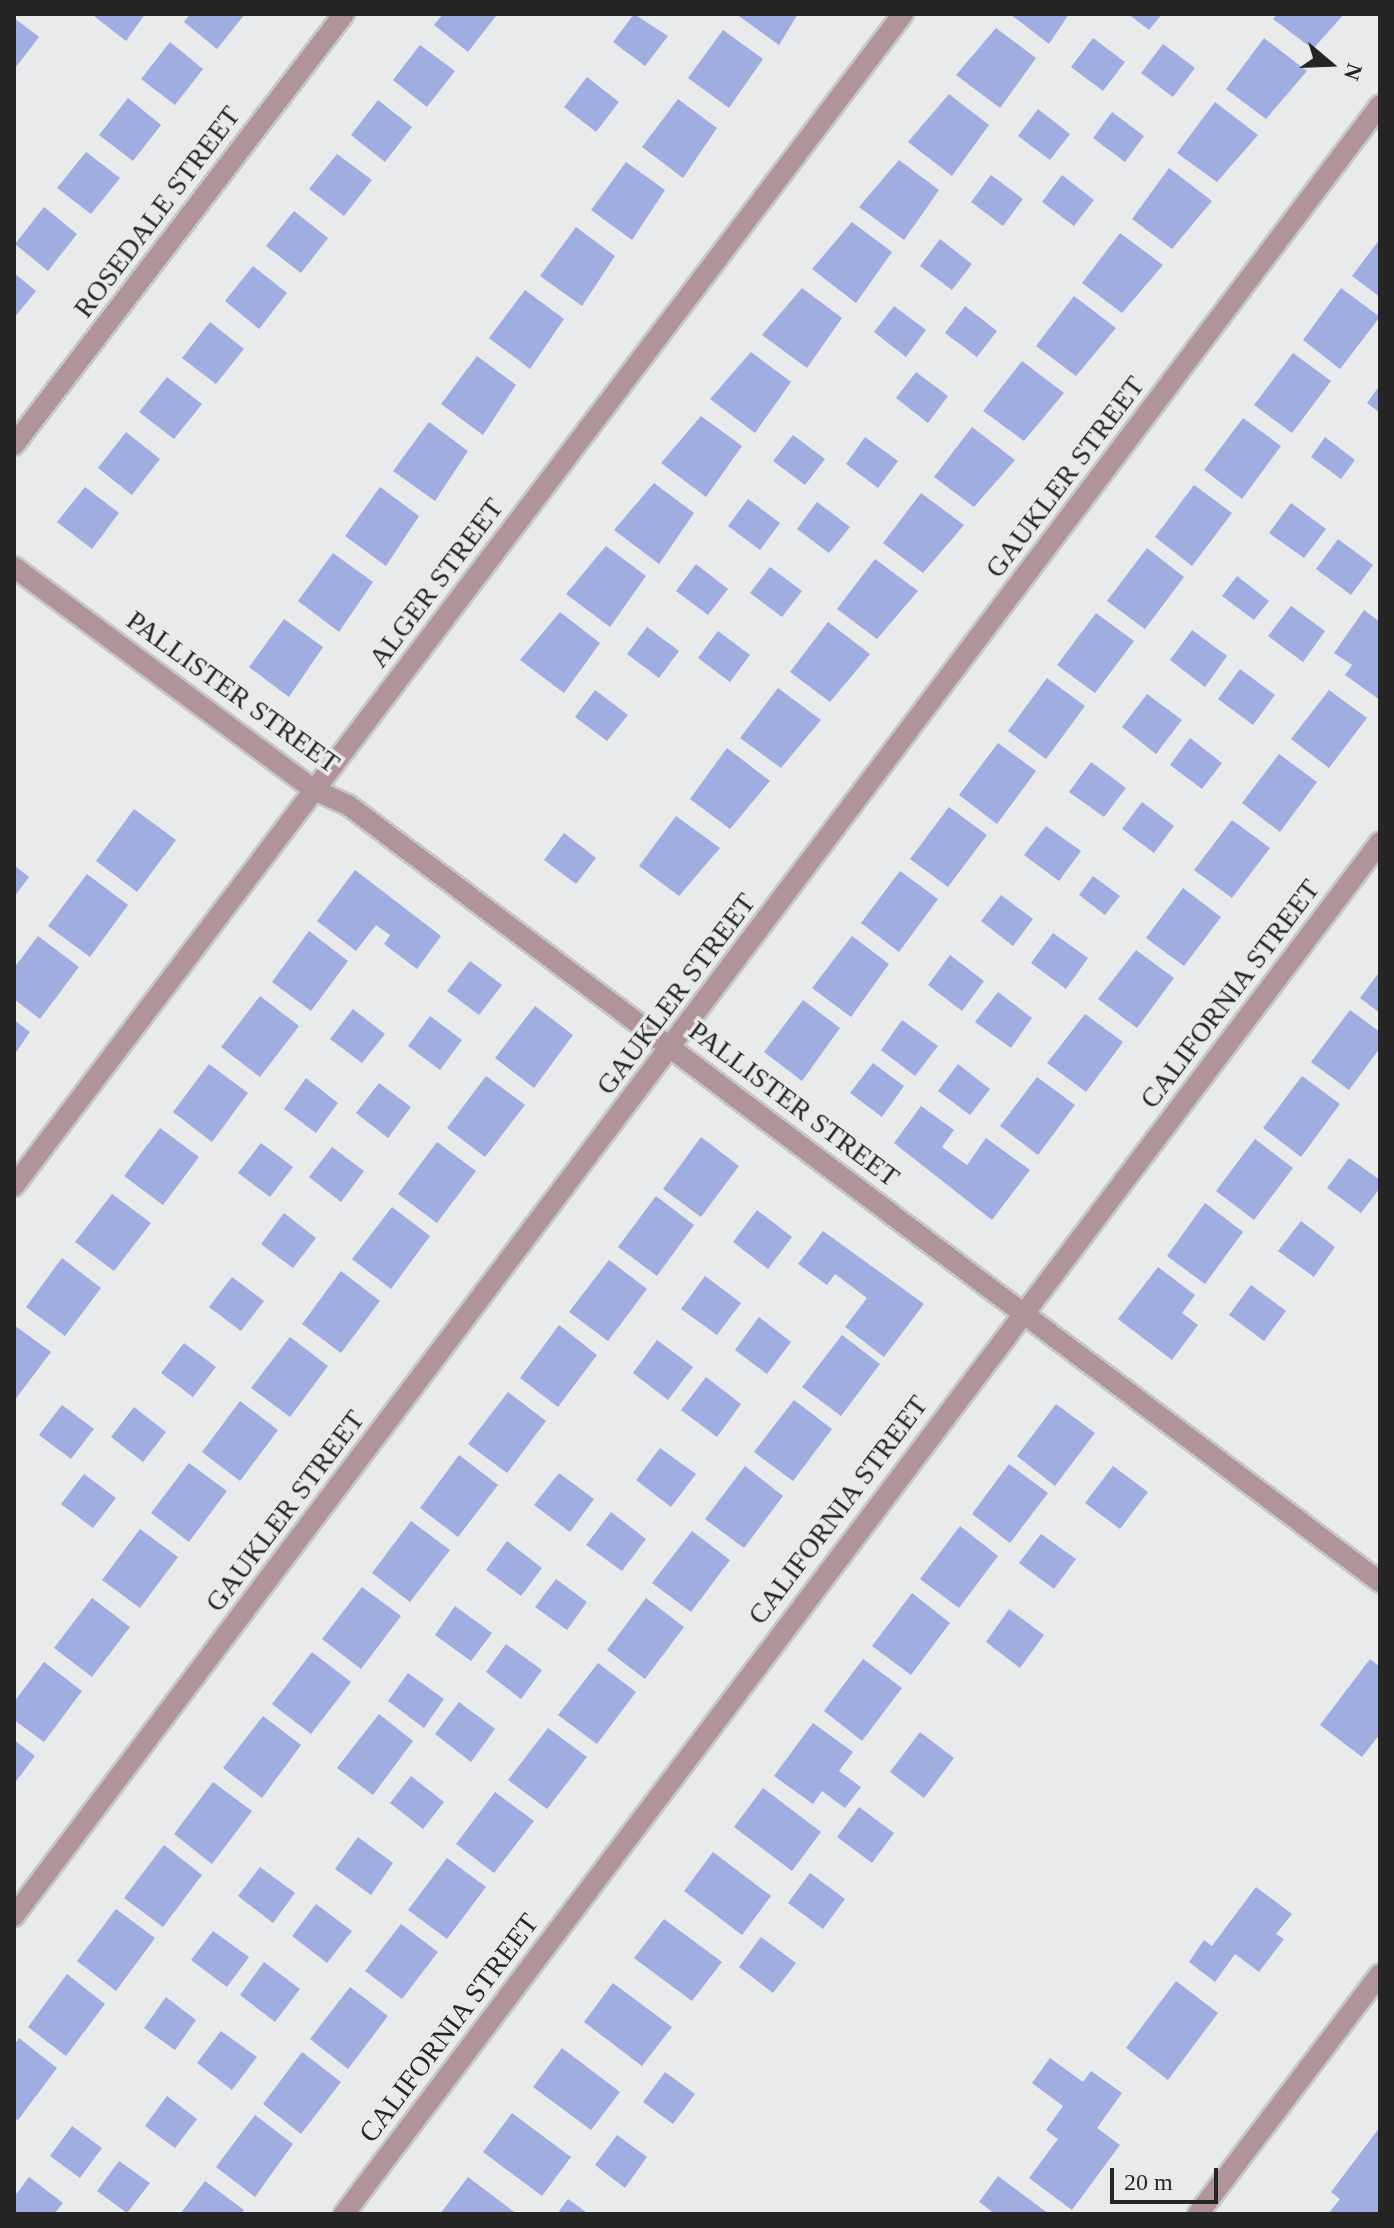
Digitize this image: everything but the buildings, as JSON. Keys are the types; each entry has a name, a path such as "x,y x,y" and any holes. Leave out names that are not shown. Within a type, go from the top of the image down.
{"street":[{"name":"ROSEDALE STREET","path":"14,445 344,14"},
{"name":"ALGER STREET","path":"14,1186 903,14"},
{"name":"GAUKLER STREET","path":"14,1916 1380,105"},
{"name":"PALLISTER STREET","path":"14,567 314,790 348,805 1380,1582"},
{"name":"CALIFORNIA STREET","path":"344,2214 1380,842"},
{"path":"1198,2214 1380,1974"}]}
